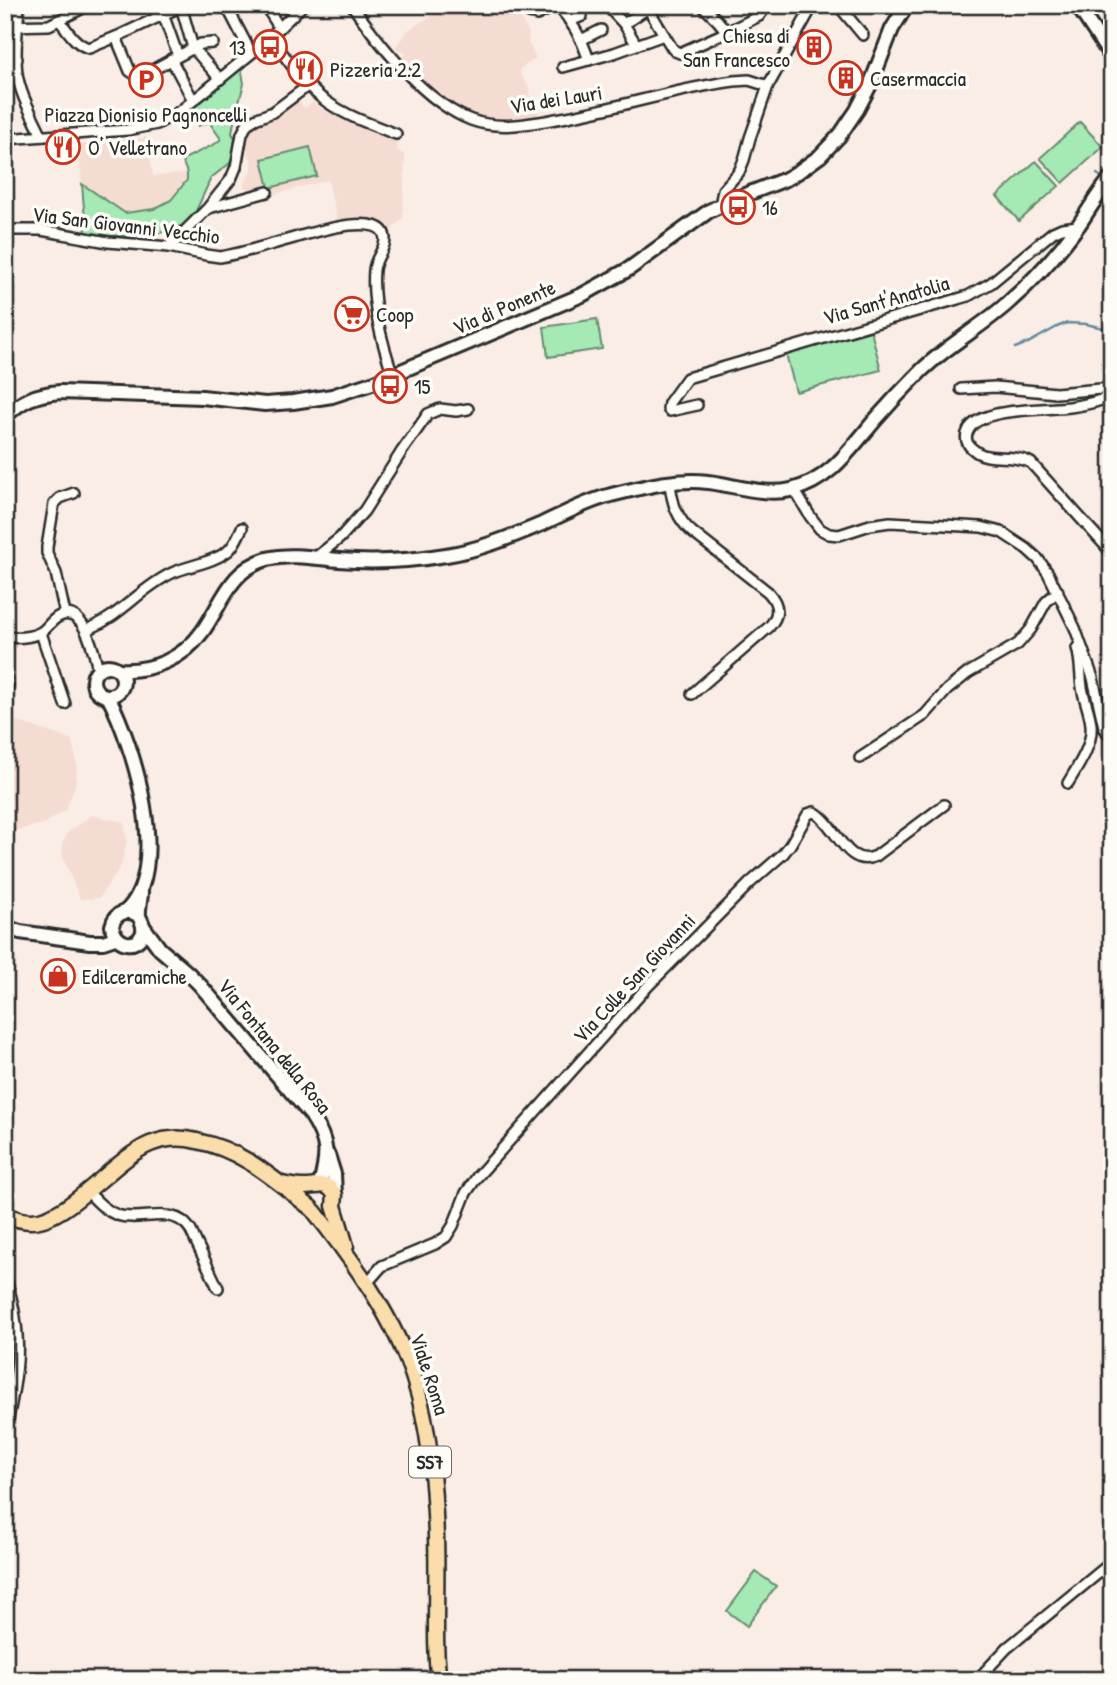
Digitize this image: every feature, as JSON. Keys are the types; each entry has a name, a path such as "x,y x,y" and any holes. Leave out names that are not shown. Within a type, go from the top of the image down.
{"main road":[{"name":"Via di Ponente","path":"5,416 24,401 60,392 202,397 259,404 341,394 393,375 595,289 629,269 720,206 798,172 820,156 833,144 858,110 889,34 907,5"},
{"path":"1077,5 1107,38 1112,58"},
{"path":"154,667 133,671 102,667 93,678 93,683 98,692 116,691 181,653 202,632 235,577 247,568 272,558 289,556 386,562 453,554 508,538 603,497 625,491 696,481 783,491 815,481 837,465 927,365 1009,302 1050,260 1112,177"},
{"path":"119,670 123,679 116,691 115,710 135,765 147,827 141,888 143,931 138,940 128,943"},
{"path":"141,888 132,905 116,916 114,932 119,941 160,949"},
{"path":"125,912 135,913 141,921"},
{"name":"Via Fontana della Rosa","path":"141,921 160,949 196,981 315,1121 334,1174 335,1201"},
{"path":"5,927 78,939 114,932"},
{"name":"Viale Roma","path":"5,1214 22,1220 38,1220 57,1213 145,1146 172,1139 198,1140 245,1158 264,1170 312,1210 367,1283 394,1331 416,1385 424,1420 435,1510 439,1680"},
{"path":"279,1184 302,1187 318,1185 330,1187 335,1201 328,1212 312,1210 308,1204 312,1188 318,1185 327,1151"},
{"name":"Viale Roma","path":"335,1201 352,1261"}],"street":[{"path":"19,5 19,85 42,136"},
{"path":"5,26 47,25 89,5"},
{"path":"154,5 161,15 174,58 193,100"},
{"path":"226,5 251,53"},
{"path":"265,5 279,27"},
{"path":"5,139 143,128 165,120 220,79 303,5"},
{"name":"Via dei Lauri","path":"352,5 388,54 430,94 456,113 485,123 510,125 542,122 739,80 768,86"},
{"path":"522,5 529,13 537,15 556,5 570,21 589,60"},
{"path":"606,5 624,24 636,44"},
{"path":"702,5 727,32"},
{"path":"624,24 647,7 672,48 683,53 761,14 761,5"},
{"path":"720,206 723,190 739,172 744,160 768,86 813,5"},
{"path":"838,5 863,35"},
{"path":"60,21 77,42 85,47 94,46 182,6 193,48 220,79"},
{"path":"570,21 582,16"},
{"path":"581,40 601,30"},
{"path":"563,68 664,34"},
{"path":"116,37 130,71 136,75 145,74 204,43 213,43"},
{"path":"270,37 318,94 358,119 396,134"},
{"path":"5,58 17,59"},
{"path":"174,248 233,175 242,134 247,124 273,112 309,85"},
{"path":"207,209 267,192"},
{"name":"Via San Giovanni Vecchio","path":"5,230 37,230 101,241 174,248 206,256 223,256 338,226 364,225 376,228 384,234 385,241 374,268 376,305 393,375"},
{"name":"Via Sant'Anatolia","path":"697,405 670,411 668,409 687,378 968,296 991,283 1052,232 1077,226"},
{"path":"961,389 995,387 1062,393 1112,388"},
{"path":"1112,396 1074,406 991,415 974,423 966,438 971,447 980,454 1024,459 1031,463 1112,553"},
{"path":"315,558 340,538 364,512 401,451 428,414 436,410 468,409"},
{"path":"670,483 674,507 688,529 768,592 778,608 776,617 766,629 692,694"},
{"path":"794,489 818,526 832,535 890,522 981,527 997,530 1017,541 1045,568 1058,591 1082,644 1104,727 1112,740"},
{"path":"65,614 47,547 54,504 60,498 74,494"},
{"path":"86,630 106,621 160,579 224,553 233,546 242,528"},
{"path":"860,758 925,715 947,690 968,673 1018,644 1031,629 1046,602 1058,591"},
{"path":"1065,606 1080,658 1082,687 1091,727 1090,738 1068,783"},
{"path":"5,637 17,638 41,633 55,618 65,614 76,618 86,630 102,667"},
{"path":"41,633 65,704"},
{"path":"5,673 8,685 5,693"},
{"name":"Via Colle San Giovanni","path":"367,1283 382,1266 432,1246 446,1237 466,1193 477,1177 648,986 750,883 783,854 808,814 819,814 849,851 857,858 866,860 876,856 944,805"},
{"path":"87,1191 117,1215 162,1215 181,1220 190,1229 218,1289"},
{"path":"5,1277 18,1341 16,1378 5,1433"},
{"path":"977,1680 1011,1644 1112,1562"}],"shaded area":[{"path":"448,5 513,5 529,33 528,42 536,58 520,69 529,87 530,98 538,111 538,117 512,123 493,122 473,116 448,103 402,61 406,53 395,48 407,31"},
{"path":"298,99 304,108 314,102 318,107 352,124 398,140 397,150 405,155 403,218 390,231 379,222 337,220 328,180 268,196 265,188 254,192 243,186 252,170 244,141 248,128 260,120 269,120"},
{"path":"147,137 153,176 187,173 187,180 171,200 154,209 125,213 82,184 78,145"},
{"path":"5,717 72,740 77,764 76,783 66,810 44,824 5,833"},
{"path":"92,815 124,822 127,840 121,866 99,898 80,899 63,857 62,845 67,833"}],"green space":[{"path":"241,66 244,84 232,133 236,140 234,160 211,178 196,211 184,225 154,235 108,236 86,233 82,184 125,213 154,209 171,200 187,180 182,160 221,139 209,122 198,126 190,108"},
{"path":"1080,122 1103,147 1063,183 1040,158"},
{"path":"310,147 317,176 269,188 262,159"},
{"path":"1036,161 1059,186 1019,221 997,196"},
{"path":"597,319 602,349 548,357 544,327"},
{"path":"871,331 881,370 796,392 786,354"},
{"path":"756,1572 776,1586 747,1626 727,1611"}],"waterway":[{"path":"1097,174 1106,180"},
{"path":"1015,348 1067,323 1112,330"}],"place":[{"name":"13","path":"270,47"},
{"name":"Chiesa di San Francesco","path":"814,47"},
{"name":"Pizzeria 2.2","path":"305,69"},
{"name":"Casermaccia","path":"846,78"},
{"name":"Piazza Dionisio Pagnoncelli","path":"146,80"},
{"name":"O' Velletrano","path":"63,147"},
{"name":"16","path":"738,207"},
{"name":"Coop","path":"352,314"},
{"name":"15","path":"390,386"},
{"name":"Edilceramiche","path":"58,976"}]}
